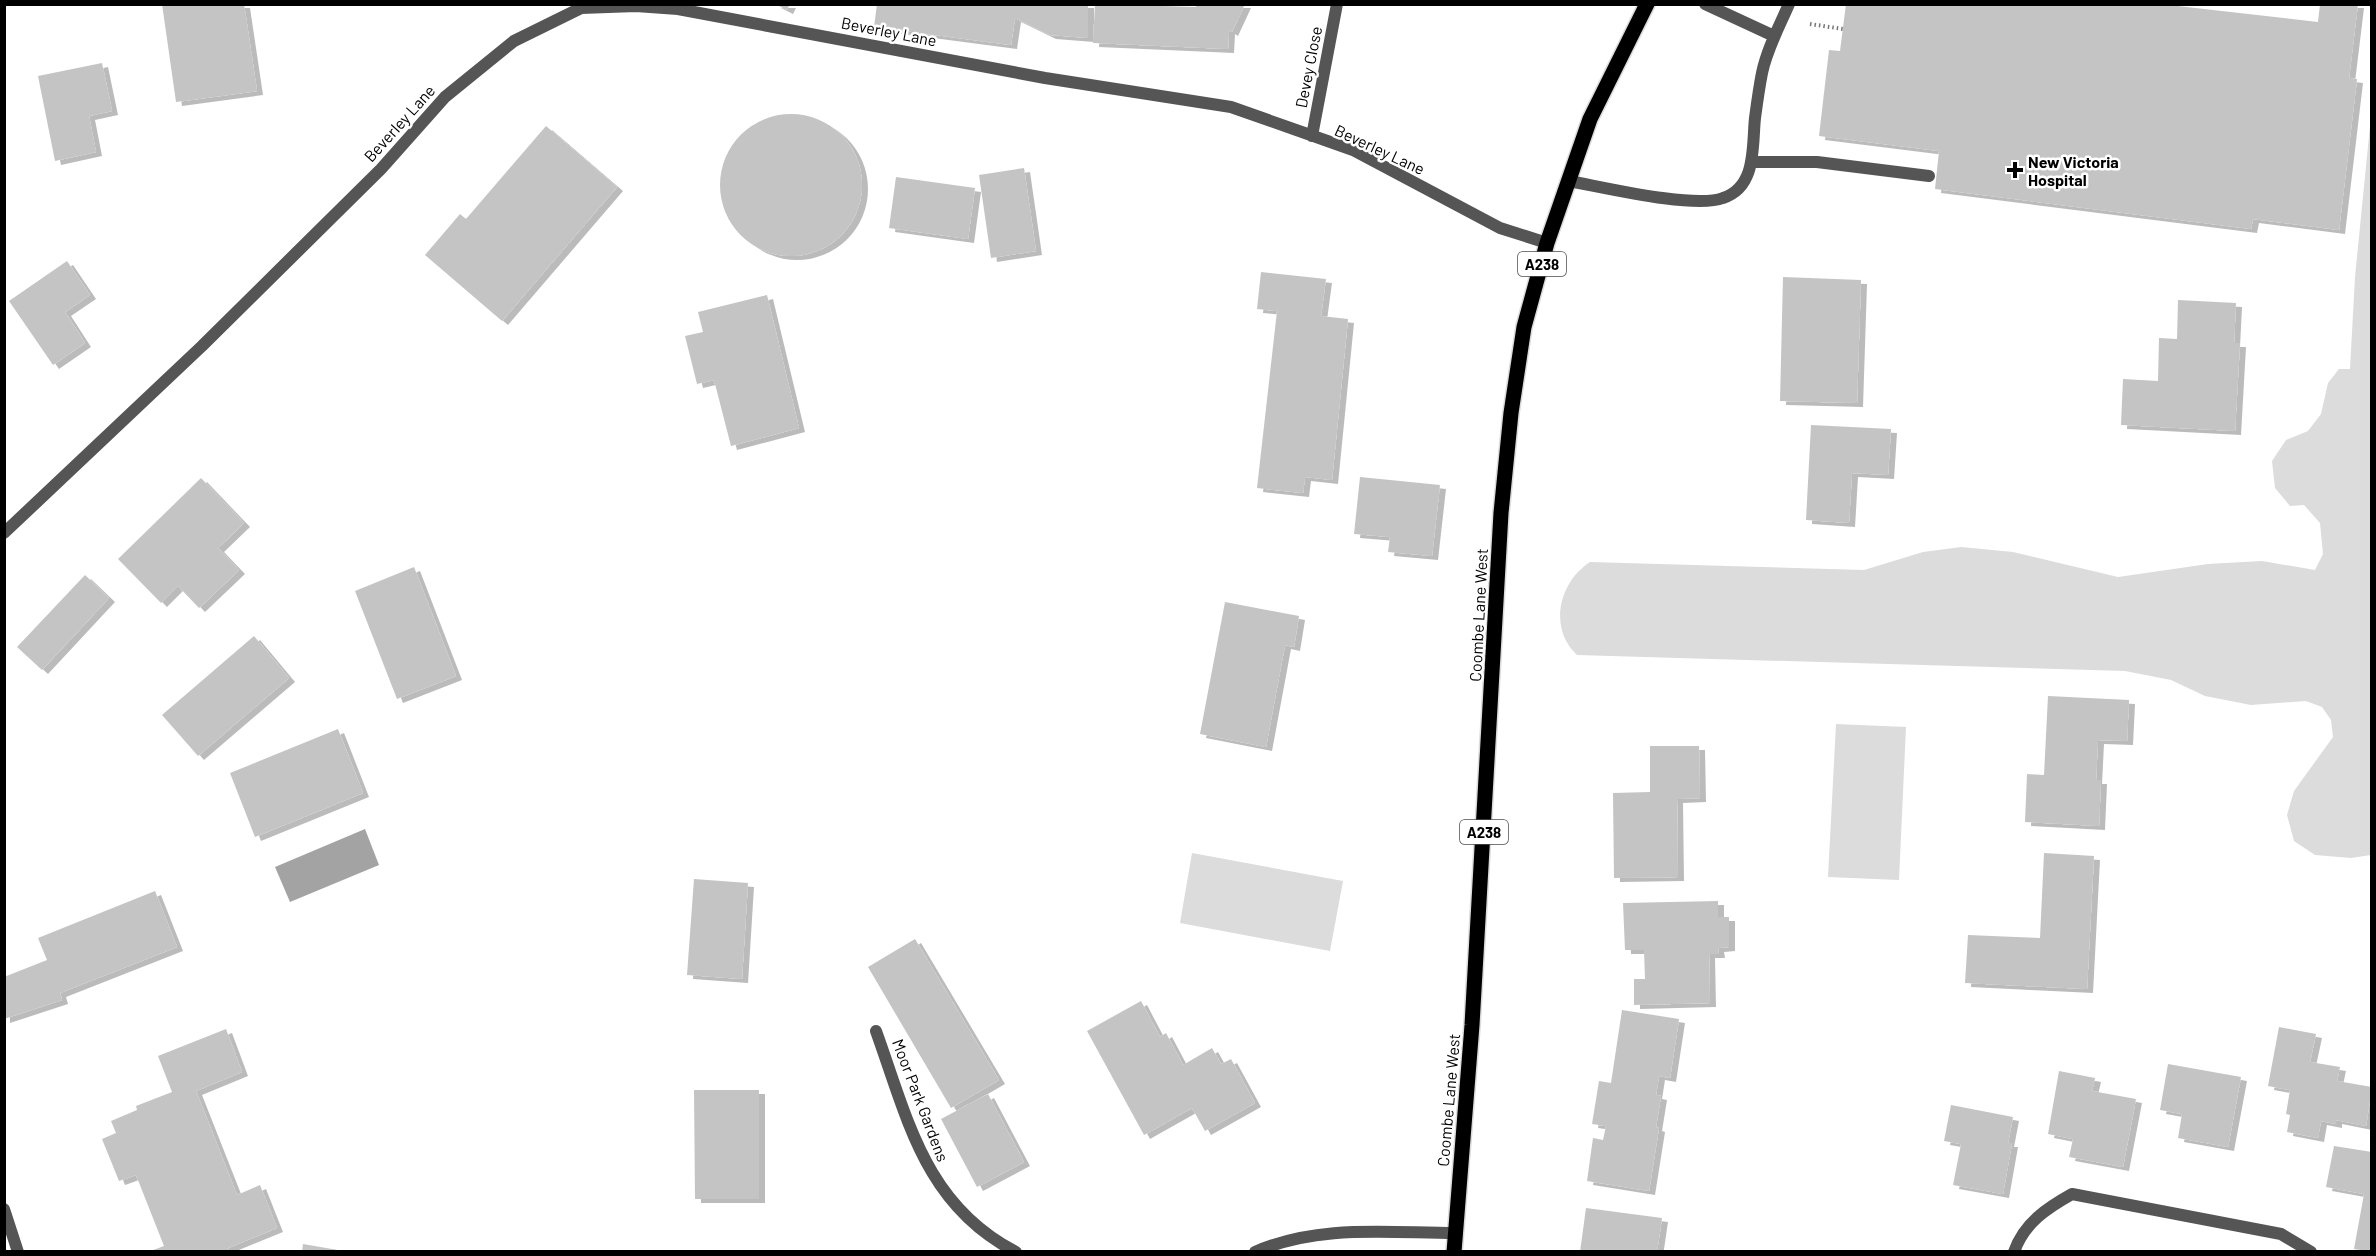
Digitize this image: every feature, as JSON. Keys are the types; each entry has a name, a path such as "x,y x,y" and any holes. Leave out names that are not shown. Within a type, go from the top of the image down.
{"main road":[{"name":"Coombe Lane West","path":"1454,1251 1472,1025 1502,502 1511,413 1524,327 1547,243 1590,119 1647,4"}],"street":[{"name":"Devey Close","path":"1312,136 1337,4"},
{"path":"1705,4 1774,36"},
{"path":"1569,181 1681,200 1723,198 1744,184 1752,162 1762,71 1774,36 1789,4"},
{"name":"Beverley Lane","path":"4,533 251,298 381,169 445,97 514,41 581,8 636,5 678,9 1045,78 1232,107 1353,150 1500,228 1547,243"},
{"path":"1752,162 1817,162 1929,176"},
{"name":"Moor Park Gardens","path":"876,1031 928,1169 958,1210 993,1239 1016,1251"},
{"path":"2014,1251 2019,1237 2042,1211 2072,1194 2281,1234 2311,1251"},
{"path":"4,1209 18,1251"},
{"path":"1255,1251 1278,1242 1328,1233 1455,1233"}],"shaded area":[{"path":"2371,116 2371,855 2351,858 2315,855 2294,841 2287,815 2294,791 2333,737 2331,720 2322,707 2306,701 2251,705 2205,696 2171,680 2125,671 1577,655 1568,644 1562,632 1561,606 1571,581 1590,562 1864,570 1923,552 1961,547 2013,552 2118,577 2208,564 2262,561 2315,570 2323,554 2320,523 2304,505 2290,506 2275,488 2272,461 2286,440 2308,431 2321,414 2328,383 2339,369 2350,369 2355,277"},
{"path":"1836,724 1906,727 1899,880 1828,877"},
{"path":"365,829 379,865 290,902 275,867"},
{"path":"1192,853 1343,881 1330,951 1180,923"}],"building":[{"path":"162,4 244,4 257,91 176,102"},
{"path":"775,4 790,4 787,10"},
{"path":"877,4 1088,4 1088,38 1050,35 1015,18 1011,45 874,27"},
{"path":"1095,4 1196,7 1197,4 1245,4 1232,32 1229,30 1228,49 1093,43"},
{"path":"1846,4 2160,4 2318,22 2320,4 2358,4 2349,78 2357,79 2339,230 2253,219 2251,229 1935,189 1939,151 1819,136 1829,50 1840,51"},
{"path":"102,63 112,111 89,116 96,152 55,161 38,76"},
{"path":"791,114 818,119 841,135 857,158 862,185 857,212 841,235 818,251 791,256 764,251 741,235 725,212 720,185 725,158 741,135 764,119"},
{"path":"546,126 617,187 502,321 425,255 460,214 466,219"},
{"path":"1024,168 1036,251 991,258 979,175"},
{"path":"896,177 975,188 968,239 889,228"},
{"path":"67,261 90,295 65,312 85,343 53,365 9,301"},
{"path":"1261,272 1326,279 1321,316 1348,319 1332,480 1305,477 1303,493 1257,488 1277,311 1257,309"},
{"path":"1783,277 1861,280 1857,403 1780,401"},
{"path":"767,295 799,428 731,446 714,380 697,384 685,336 703,332 698,312"},
{"path":"2178,300 2236,303 2234,343 2240,343 2235,431 2121,425 2123,379 2158,381 2159,338 2177,339"},
{"path":"1811,425 1891,429 1888,475 1852,473 1849,523 1806,520"},
{"path":"1360,477 1440,485 1432,556 1388,552 1390,537 1354,534"},
{"path":"201,478 244,523 218,548 239,570 199,608 178,586 161,603 118,559"},
{"path":"414,567 456,676 397,699 355,591"},
{"path":"85,575 109,598 42,670 17,647"},
{"path":"1225,602 1299,616 1294,647 1285,645 1266,747 1200,734"},
{"path":"254,636 289,678 198,756 162,715"},
{"path":"2048,696 2129,700 2127,741 2098,740 2096,780 2101,780 2099,826 2025,822 2027,774 2044,775"},
{"path":"338,729 363,793 255,837 230,773"},
{"path":"1650,746 1699,746 1700,798 1677,799 1678,877 1614,878 1613,793 1650,792"},
{"path":"2044,853 2094,856 2087,989 1965,983 1968,935 2040,938"},
{"path":"694,879 748,883 742,979 687,975"},
{"path":"155,891 177,947 60,993 62,1000 4,1019 4,977 47,960 38,938"},
{"path":"1718,901 1718,917 1729,917 1729,947 1718,948 1719,954 1709,954 1710,1003 1634,1005 1634,979 1645,979 1644,950 1625,950 1623,903"},
{"path":"915,939 999,1080 951,1108 868,967"},
{"path":"1141,1001 1160,1037 1166,1033 1183,1065 1212,1048 1221,1064 1231,1059 1255,1103 1205,1131 1192,1108 1144,1135 1087,1031"},
{"path":"1622,1010 1679,1019 1670,1078 1659,1076 1656,1095 1661,1096 1656,1127 1659,1128 1649,1191 1587,1181 1593,1138 1603,1140 1606,1126 1592,1124 1599,1081 1611,1083"},
{"path":"2279,1027 2316,1034 2310,1062 2340,1067 2337,1081 2372,1087 2366,1126 2336,1120 2336,1124 2321,1121 2318,1138 2287,1132 2290,1115 2286,1114 2290,1090 2268,1086"},
{"path":"226,1029 242,1072 196,1091 237,1195 260,1185 277,1228 228,1248 230,1252 148,1252 164,1246 136,1175 119,1181 102,1139 116,1133 111,1121 137,1110 136,1106 172,1092 158,1056"},
{"path":"2168,1064 2241,1077 2228,1147 2178,1138 2182,1114 2160,1110"},
{"path":"2059,1071 2095,1078 2092,1091 2136,1099 2123,1167 2069,1157 2073,1139 2048,1134"},
{"path":"694,1090 759,1090 759,1199 695,1199"},
{"path":"988,1094 1024,1162 977,1187 941,1119"},
{"path":"1951,1105 2013,1117 2008,1143 2012,1143 2003,1194 1953,1185 1961,1144 1944,1141"},
{"path":"2334,1146 2372,1152 2372,1252 2354,1249 2364,1194 2326,1187"},
{"path":"1586,1208 1662,1218 1657,1252 1580,1252"},
{"path":"303,1244 338,1250 338,1252 302,1252"}],"place":[{"name":"New Victoria Hospital","path":"2015,170"}]}
